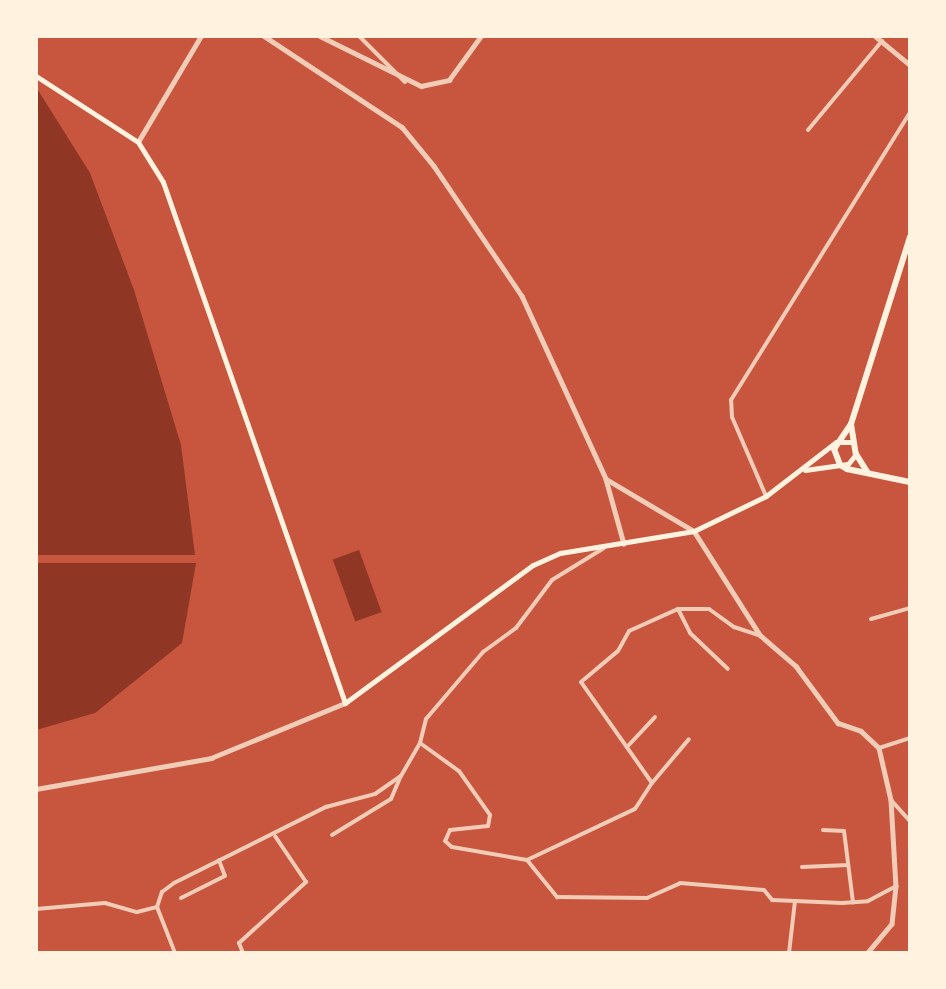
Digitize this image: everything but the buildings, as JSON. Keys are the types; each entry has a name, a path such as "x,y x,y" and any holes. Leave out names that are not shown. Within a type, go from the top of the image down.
{"main road":[{"path":"36,76 138,142 163,183 345,703 533,565 560,553 604,548 694,531 766,496 804,470 836,442 850,424 910,237"},
{"path":"850,424 856,454 869,474"},
{"path":"836,442 853,442"},
{"path":"836,442 840,465"},
{"path":"804,470 840,465 855,460 856,454"},
{"path":"840,465 869,474 910,482"}],"street":[{"path":"138,142 201,36"},
{"path":"264,36 402,127 434,166 522,296 606,479 624,544"},
{"path":"320,36 405,82 435,86 448,81 481,36"},
{"path":"359,36 405,82"},
{"path":"875,36 910,65"},
{"path":"808,130 882,41"},
{"path":"766,496 732,417 731,400 910,112"},
{"path":"606,479 694,531 760,635 796,666 838,723 861,732 879,748 891,800 896,886 892,924 868,953"},
{"path":"332,835 391,799 420,743 426,719 483,652 516,628 552,580 604,548"},
{"path":"871,619 910,608"},
{"path":"652,783 581,682 618,651 629,631 678,609 709,609 734,627 760,635"},
{"path":"678,609 690,633 728,669"},
{"path":"36,789 211,758 345,703"},
{"path":"627,747 655,717"},
{"path":"879,748 910,738"},
{"path":"420,743 459,771 490,815 488,826 450,830 445,841 452,847 526,860 588,836 635,809 652,783 688,739"},
{"path":"175,953 157,907 162,892 174,883 219,860 275,836 326,807 375,794 401,776"},
{"path":"891,800 910,821"},
{"path":"823,830 844,831 853,902"},
{"path":"243,953 239,943 306,882 275,836"},
{"path":"181,898 225,876 219,860"},
{"path":"526,860 557,897 647,898 680,883 764,890 771,900 853,902 896,886"},
{"path":"802,867 848,865"},
{"path":"789,953 795,901"},
{"path":"36,909 105,903 137,912 157,907"}],"shaded area":[{"path":"36,87 90,173 134,290 181,445 196,563 182,643 95,713 36,730"},
{"path":"359,550 382,612 355,622 333,560"}],"pier":[{"path":"36,555 196,555 196,563 36,563"}]}
